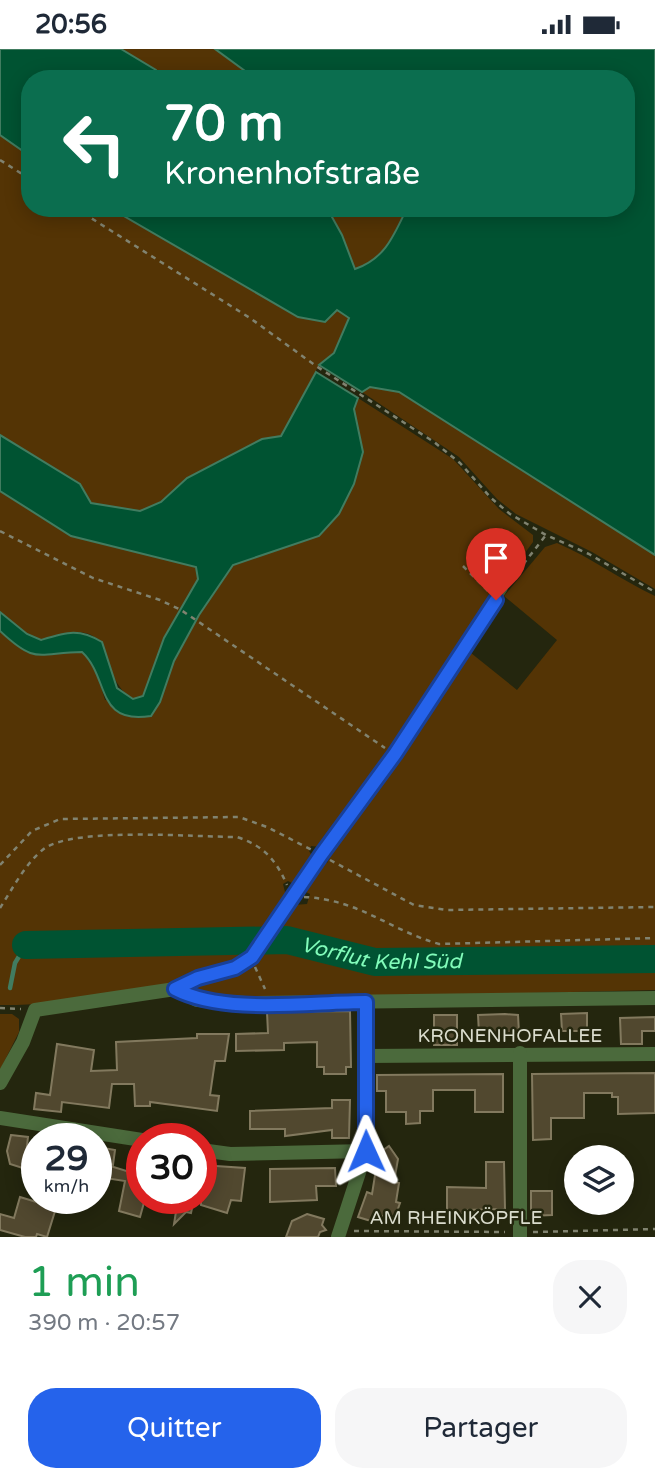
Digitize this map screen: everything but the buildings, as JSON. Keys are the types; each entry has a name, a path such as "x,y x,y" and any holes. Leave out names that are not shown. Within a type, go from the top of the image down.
{"street":[{"path":"0,1083 23,1042 35,1010 175,989 197,1000 268,1003 655,998"},
{"path":"339,1234 366,1151 366,1002"},
{"path":"520,1053 520,1235"},
{"name":"KRONENHOFALLEE","path":"365,1056 655,1054"},
{"path":"0,1118 126,1138"},
{"path":"217,1152 366,1151"}],"lane":[{"path":"175,989 198,978 235,968 258,950 321,855 395,754 504,589"}],"path":[{"path":"0,160 21,173"},
{"path":"89,217 250,318 316,366 434,442 460,463 491,498 546,535 589,554 655,592"},
{"path":"0,531 93,578 160,600 181,610 299,693 395,754"},
{"path":"504,589 546,535"},
{"path":"463,566 496,600"},
{"path":"0,865 32,831 60,819 239,817 267,827 414,905 446,910 655,907"},
{"path":"0,908 42,851 53,843 90,836 237,837 254,843 269,854 293,897 351,904 421,939 439,944 655,938"},
{"path":"252,957 268,1003"},
{"path":"0,1008 35,1010"},
{"name":"AM RHEINKÖPFLE","path":"339,1234 520,1235 655,1229"}],"shaded area":[{"path":"0,49 121,49 156,70 21,70 21,150 0,135"},
{"path":"121,49 215,49 244,70 156,70"},
{"path":"215,49 655,49 655,555 399,392 370,387 362,392 319,365 334,353 349,318 337,310 325,322 298,317 126,217 332,217 355,269 365,265 381,252 393,237 403,217 635,217 635,70 244,70"},
{"path":"0,135 21,150 21,217 126,217 298,317 337,309 349,317 334,353 319,365 281,436 262,439 187,478 161,502 140,511 91,503 80,484 0,435"},
{"path":"332,217 402,217 381,252 365,265 355,269"},
{"path":"316,372 358,398 354,409 363,452 354,484 339,514 319,536 233,565 199,615 174,661 160,702 151,716 133,717 112,707 91,663 82,652 46,655 30,653 0,631 0,612 27,634 41,640 79,633 102,642 117,688 133,699 143,696 164,638 198,579 196,567 71,536 0,491 0,435 80,484 91,503 140,511 161,502 187,478 262,439 281,436"},
{"path":"370,387 399,392 655,555 655,589 592,552 516,514 497,499 459,457 362,392"},
{"path":"358,398 453,459 499,509 533,535 533,542 458,644 399,738 321,847 311,846 309,851 314,859 296,885 288,881 283,884 286,896 281,906 307,904 310,894 302,890 321,861 327,863 330,857 326,854 404,749 466,649 517,690 557,640 504,596 545,547 557,543 655,596 655,990 247,1000 201,998 189,989 197,983 241,969 257,955 195,976 131,992 65,1002 0,1005 0,631 29,652 82,652 94,663 105,700 160,702 174,661 199,615 233,565 319,536 363,452 354,409"},
{"path":"0,491 71,536 196,567 198,579 164,638 143,696 133,700 120,687 102,647 95,638 85,633 67,633 41,640 27,634 0,612"},
{"path":"0,1014 12,1014 19,1019 19,1032 0,1070"}],"waterway":[{"name":"Vorflut Kehl Süd","path":"26,945 287,940 375,962 655,959"},
{"path":"10,988 15,963 26,945"}],"route":[{"path":"366,1151 366,1002 246,1003 197,1000 175,989 198,978 235,968 258,950 321,855 395,754 467,640 496,600"}]}
